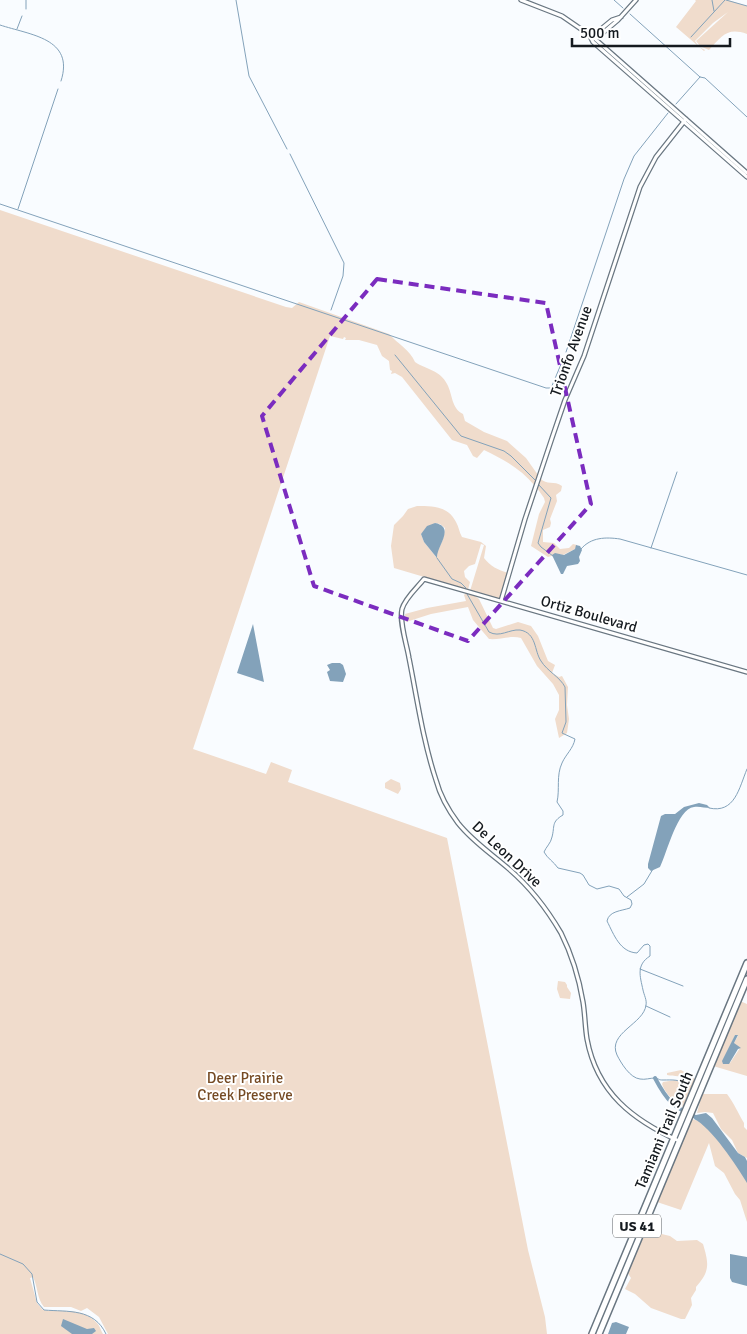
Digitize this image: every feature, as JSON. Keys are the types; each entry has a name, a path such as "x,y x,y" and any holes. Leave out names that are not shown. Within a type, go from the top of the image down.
{"main road":[{"name":"Tamiami Trail South","path":"689,1110 747,963"},
{"name":"Tamiami Trail South","path":"592,1334 747,980"},
{"name":"Tamiami Trail South","path":"599,1334 676,1140"}],"street":[{"path":"521,0 562,16 594,38 747,177"},
{"path":"594,38 598,37 621,17 636,0"},
{"path":"685,120 747,172"},
{"name":"Trionfo Avenue","path":"501,601 558,421 584,356 640,187 656,157 685,120"},
{"name":"Ortiz Boulevard","path":"424,579 747,672"},
{"name":"De Leon Drive","path":"424,579 406,600 402,616 433,770 439,789 449,809 464,831 524,883 541,902 556,924 578,979 591,1054 599,1075 609,1090 634,1117 676,1140"}],"highlighted area":[{"path":"377,279 546,303 591,504 468,641 314,586 262,416"}],"green space":[{"path":"695,0 728,0 747,6 747,34 730,32 721,37 709,50 700,46 696,41 728,12 713,23 695,41 699,46 676,27"},
{"name":"Deer Prairie Creek Preserve","path":"0,210 286,307 292,308 299,302 389,334 407,351 415,362 437,373 444,379 454,405 463,414 465,421 484,432 507,441 526,458 538,475 535,486 524,474 484,450 477,458 473,456 467,445 452,440 402,377 395,373 391,374 389,361 382,356 377,345 359,340 345,340 346,338 344,337 343,339 330,336 193,749 266,774 271,762 292,770 288,782 447,838 528,1250 545,1317 547,1334 108,1334 99,1317 87,1308 81,1311 71,1307 44,1307 33,1277 30,1278 37,1303 43,1310 72,1311 85,1314 97,1323 103,1334 0,1334"},
{"path":"540,478 545,482 556,483 562,486 561,491 556,495 557,501 550,519 550,527 543,530 543,542 554,543 560,549 569,548 573,544 577,545 575,549 563,555 558,554 548,557 531,546 539,514 545,502 537,488"},
{"path":"423,506 444,510 453,517 462,537 481,542 486,546 484,558 494,567 508,573 500,600 470,591 484,545 481,544 475,564 469,566 464,571 465,577 470,582 468,590 394,568 391,546 394,525 408,509","holes":["435,523 445,528 436,557 424,542 421,534"]},
{"path":"466,593 479,599 493,628 496,629 518,622 531,626 538,636 548,661 555,665 552,673 559,677 562,676 568,687 567,705 569,719 567,733 559,738 555,719 559,710 559,695 553,684 537,666 521,638 489,639 473,620 468,607 431,614 406,622 405,614 466,601 464,595"},
{"path":"391,779 400,783 401,789 398,794 385,788 385,783"},
{"path":"558,981 565,982 567,985 571,993 570,999 560,998 557,989"},
{"path":"740,1001 747,1004 747,1076 713,1066","holes":["735,1035 738,1036 734,1043 740,1048 730,1063 725,1057"]},
{"path":"681,1070 693,1077 695,1081 684,1107 671,1098 662,1084 663,1082 676,1080 688,1086 689,1079 667,1075 667,1073"},
{"path":"702,1094 727,1094 747,1130 747,1158 738,1153 732,1140 721,1129 713,1113 697,1113"},
{"path":"691,1119 703,1122 724,1147 747,1180 747,1222 740,1200 724,1173 715,1166 709,1143 681,1210 657,1202"},
{"path":"645,1230 670,1236 677,1241 697,1240 703,1244 707,1262 706,1272 691,1298 692,1305 685,1319 651,1308 635,1294 625,1289 631,1278 627,1272"}],"water":[{"path":"435,523 441,525 445,533 437,558 424,542 421,534 427,526"},
{"path":"576,545 580,546 582,550 579,557 580,561 578,564 567,566 563,574 561,574 552,555 555,553 564,555 575,549"},
{"path":"253,624 264,682 237,673"},
{"path":"332,663 343,665 346,674 343,682 330,681 327,672 330,670 327,665"},
{"path":"699,803 710,808 694,807 682,815 673,832 660,867 651,871 648,868 648,864 661,816 675,814 684,807"},
{"path":"735,1035 738,1035 734,1043 741,1048 738,1049 729,1064 723,1064 722,1061"},
{"path":"706,1113 712,1118 738,1153 745,1157 747,1161 747,1183 716,1138 701,1123 694,1119 696,1115"},
{"path":"730,1254 747,1257 747,1286 732,1282 730,1278"},
{"path":"63,1319 87,1329 94,1328 96,1331 92,1334 72,1334 61,1326"},
{"path":"616,1322 629,1327 626,1334 608,1334 612,1323"}],"waterway":[{"path":"26,0 26,9"},
{"path":"236,0 249,76 287,149"},
{"path":"614,0 623,8"},
{"path":"712,0 714,11"},
{"path":"691,37 725,0"},
{"path":"726,0 747,6"},
{"path":"630,14 700,77 705,78 747,117"},
{"path":"17,29 22,16"},
{"path":"0,25 36,36 56,47 62,56 64,67 61,81"},
{"path":"676,104 700,77"},
{"path":"18,209 58,89"},
{"path":"566,352 624,179 634,156 668,113"},
{"path":"290,154 344,263 343,276 331,310"},
{"path":"0,204 546,388 551,388 562,362"},
{"path":"395,355 461,436 504,451 536,481"},
{"path":"651,548 677,472"},
{"path":"538,484 551,498 538,543 553,556"},
{"path":"581,549 594,540 620,539 747,575"},
{"path":"437,558 452,579 461,583 466,588"},
{"path":"467,594 489,632 501,634 520,630 529,635 541,661 565,687 566,722 562,733 575,739 573,746 562,763 559,773 557,802 563,811 563,815 555,822 551,839 544,852 558,868 580,873 589,885 597,889 609,886 619,889 624,896 631,900 632,904 630,908 616,912 608,918 607,921 615,937 626,950 631,952 637,953 644,945 648,944 650,946 650,956 643,963 640,971 646,999 644,1012 617,1041 615,1047 617,1055 626,1070 636,1078 676,1080 688,1085"},
{"path":"709,808 718,809 725,807 735,798 747,769"},
{"path":"627,897 644,884 653,869"},
{"path":"640,969 683,986"},
{"path":"646,1006 670,1017"},
{"path":"655,1078 663,1093 672,1103 698,1118"},
{"path":"0,1254 23,1264 32,1274 37,1302 44,1310 80,1313 95,1320 106,1334"}]}
